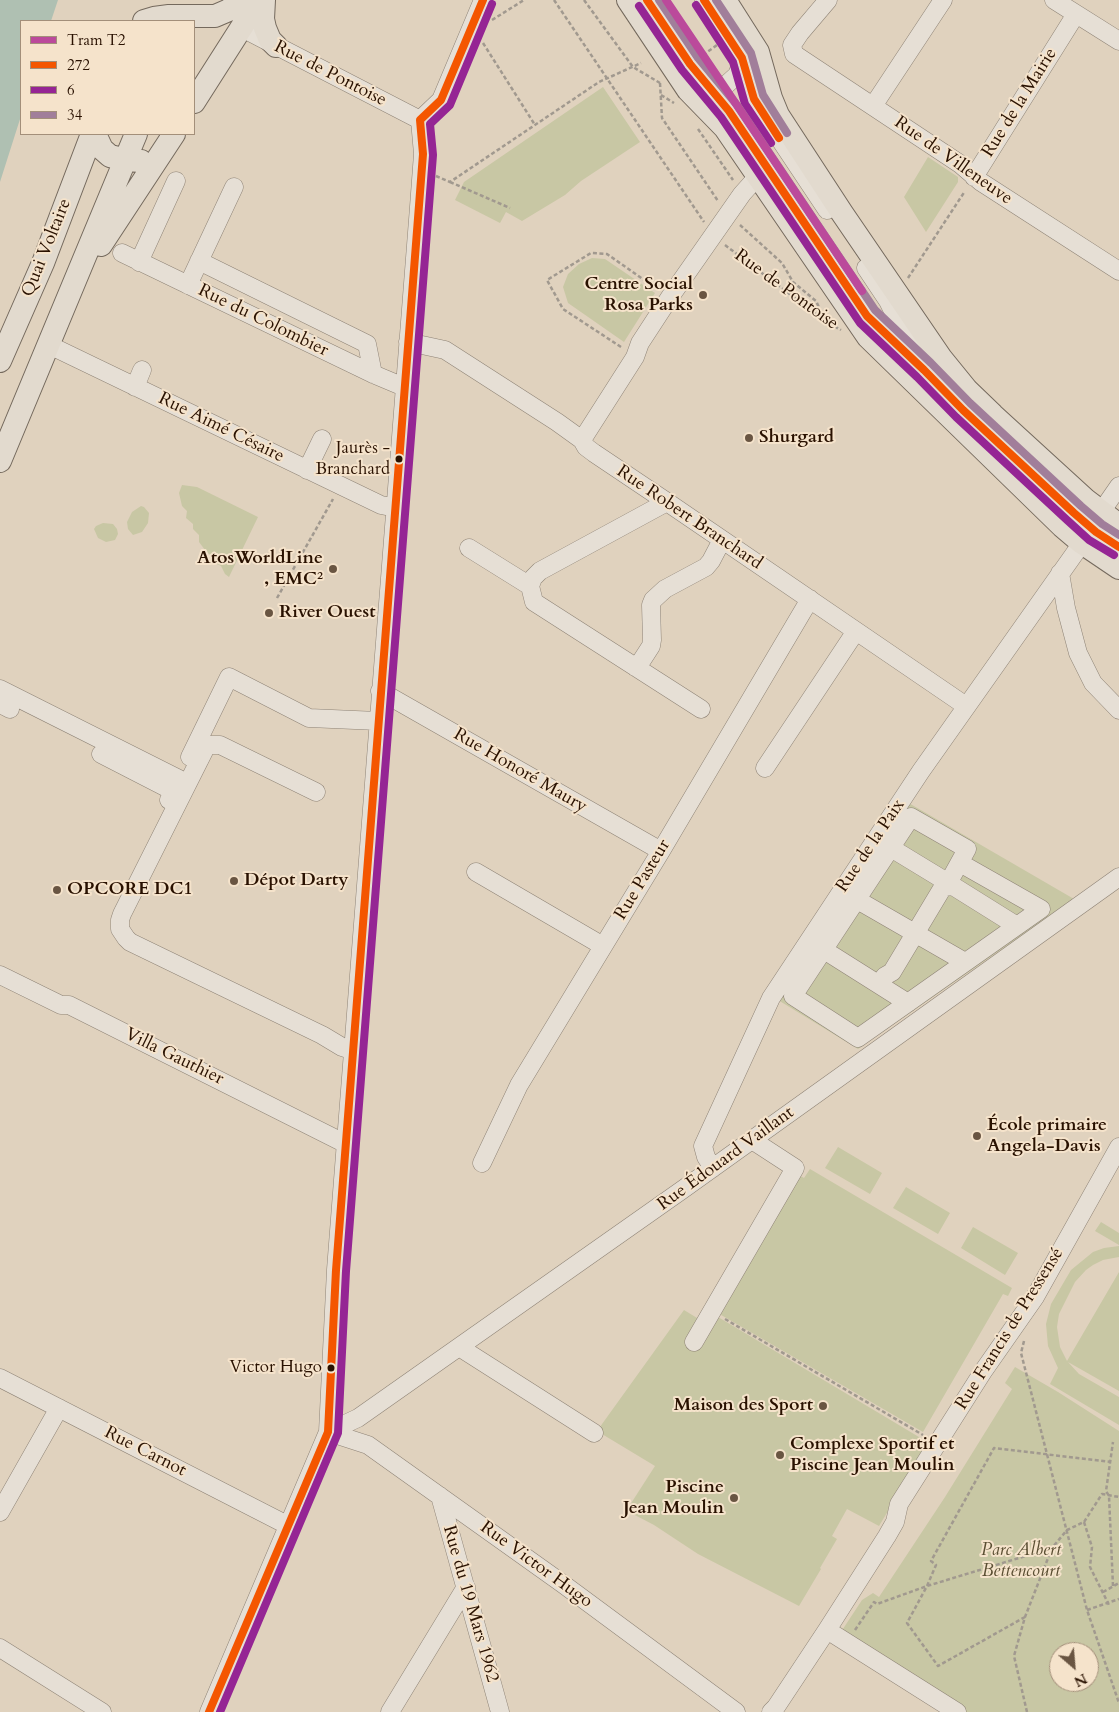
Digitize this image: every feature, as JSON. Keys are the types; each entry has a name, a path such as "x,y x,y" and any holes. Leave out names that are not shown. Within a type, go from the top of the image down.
{"main road":[{"path":"136,20 147,0"},
{"path":"213,7 229,10 240,0"},
{"path":"195,100 240,27 259,0"},
{"path":"264,0 264,28 270,40 276,46"},
{"path":"628,0 688,90 719,119 862,330 886,356 1082,543 1119,568"},
{"path":"725,0 758,52 774,107 788,131 941,358 967,390 1110,519"},
{"path":"147,20 171,13 206,16 213,7"},
{"path":"213,7 240,27"},
{"name":"Quai Voltaire","path":"0,362 43,263 93,135"},
{"path":"94,135 110,156 140,161 161,153"},
{"path":"0,461 136,135"},
{"path":"76,281 112,230 173,135"}],"street":[{"path":"210,1712 328,1432 336,1270 423,154 420,120 440,100 483,0"},
{"path":"647,0 690,64 729,111 874,325 1074,513 1096,532 1119,547"},
{"path":"704,0 743,60 752,93 763,114 888,301 924,370"},
{"name":"Rue de Villeneuve","path":"828,0 800,33 792,46 794,54 960,164 974,177 1119,271"},
{"path":"873,106 943,0"},
{"path":"1054,0 1119,41"},
{"name":"Rue de la Mairie","path":"974,177 1076,14"},
{"name":"Rue de Pontoise","path":"240,27 420,120"},
{"path":"705,82 717,87 726,84 736,75 743,60"},
{"path":"582,440 635,357 640,343 670,298 742,194 758,176"},
{"path":"139,262 176,181"},
{"path":"188,285 234,187"},
{"name":"Rue du Colombier","path":"122,254 404,387"},
{"path":"199,261 366,344 373,374"},
{"name":"Rue Robert Branchard","path":"408,342 445,350 557,422 582,440 586,447 594,453 966,706"},
{"name":"Rue Aimé Césaire","path":"49,345 340,486 381,505 396,508"},
{"path":"135,387 142,370"},
{"path":"307,470 322,439"},
{"path":"1110,519 1119,486"},
{"path":"667,502 540,571 533,578 530,586 534,602 701,709"},
{"path":"635,667 640,663 651,646 651,605 653,600 665,590 706,567 722,540"},
{"name":"Rue de la Paix","path":"713,1168 706,1157 703,1146 772,998 921,771 1082,543"},
{"path":"470,548 530,586"},
{"path":"1060,573 1066,608 1078,652 1093,684 1119,710"},
{"name":"Rue Pasteur","path":"482,1163 519,1085 661,851 810,599"},
{"path":"765,768 856,631"},
{"path":"174,790 229,677 309,718 378,721"},
{"path":"0,689 174,790"},
{"name":"Rue Honoré Maury","path":"380,691 661,851"},
{"path":"316,792 220,745 206,746 122,914 120,928 130,942 322,1035 342,1047 354,1051"},
{"path":"101,754 174,790"},
{"path":"879,984 884,976 892,972 967,849 912,817 793,996 858,1038 1041,909 960,863"},
{"path":"891,848 1017,926"},
{"path":"476,872 603,946"},
{"name":"Rue Édouard Vaillant","path":"328,1432 358,1418 713,1168 1119,877"},
{"path":"841,891 965,962"},
{"path":"824,950 908,1003"},
{"name":"Villa Gauthier","path":"0,975 61,1005 69,1005 346,1144"},
{"path":"694,1342 795,1168 752,1140"},
{"name":"Rue Francis de Pressensé","path":"771,1712 776,1708 828,1630 895,1522 899,1504 984,1370 1035,1297 1119,1147"},
{"path":"459,1347 594,1434"},
{"name":"Rue Carnot","path":"0,1378 289,1526"},
{"path":"0,1512 59,1408"},
{"name":"Rue Victor Hugo","path":"328,1432 368,1445 563,1584 736,1712"},
{"name":"Rue du 19 Mars 1962","path":"440,1496 500,1712"},
{"path":"390,1712 466,1587"},
{"path":"828,1630 957,1712"},
{"path":"0,1648 102,1712"}],"path":[{"path":"492,20 524,0"},
{"path":"554,0 705,224"},
{"path":"584,0 633,67 660,83 662,118 719,203"},
{"path":"697,59 722,42"},
{"path":"483,43 535,125"},
{"path":"450,182 606,79 641,63"},
{"path":"661,95 680,107"},
{"path":"697,127 734,181"},
{"path":"435,175 510,208"},
{"name":"Rue de la Mairie","path":"915,266 974,177"},
{"path":"738,221 743,228 782,263 793,282 816,301 825,321"},
{"name":"Rue de Pontoise","path":"722,243 825,321 842,331"},
{"path":"635,357 563,308 547,280 591,253 606,254 670,298"},
{"path":"277,598 340,486"},
{"path":"712,1312 937,1444"},
{"path":"1026,1334 1021,1353 1046,1453 1087,1610 1119,1703"},
{"path":"1113,1442 1106,1491 1109,1496 1113,1586"},
{"path":"1025,1617 938,1666 908,1624 936,1566 931,1561 994,1448 1111,1462"},
{"path":"1026,1712 1014,1656 1025,1617 1052,1548 1067,1530 1084,1522 1102,1494 1119,1497"},
{"path":"1084,1522 1092,1547 1090,1567 1109,1604"},
{"path":"848,1642 874,1602 877,1604 927,1586 1052,1548"},
{"path":"1103,1592 1119,1582"},
{"path":"1087,1610 1119,1599"}],"green space":[{"path":"603,87 640,142 581,181 565,195 522,221 506,212 500,223 455,200 464,182"},
{"path":"928,157 958,177 958,182 926,232 904,197"},
{"path":"592,258 605,259 655,293 624,342 568,303 563,287 568,274 579,264"},
{"path":"182,485 197,487 258,517 229,577 221,566 215,563 199,542 199,535 193,529 193,524 186,518 187,511 182,506 179,493"},
{"path":"141,506 149,513 148,523 142,532 133,535 128,529 127,522 132,512"},
{"path":"103,523 113,524 117,529 118,534 115,540 106,542 98,538 94,529"},
{"path":"907,802 1074,899 858,1049 778,1000"},
{"path":"838,1147 882,1173 870,1194 825,1168"},
{"path":"810,1169 1012,1288 1008,1296 1003,1294 923,1432 716,1312 797,1174 804,1178"},
{"path":"906,1187 950,1213 938,1234 893,1208"},
{"path":"1101,1222 1119,1233 1119,1245 1095,1231"},
{"path":"973,1227 1018,1253 1005,1275 961,1248"},
{"path":"1119,1246 1119,1257 1103,1260 1093,1265 1075,1282 1059,1314 1057,1327 1060,1347 1067,1361 1119,1272 1119,1391 1068,1362 1079,1374 1119,1397 1119,1425 1050,1384 1058,1368 1048,1346 1046,1324 1051,1304 1071,1270 1093,1252"},
{"name":"Complexe Sportif et Piscine Jean Moulin","path":"684,1310 702,1321 708,1311 929,1443 879,1526 847,1509 832,1536 837,1539 799,1606 698,1554 654,1525 631,1513 632,1511 628,1508 655,1466 597,1431"},
{"name":"Parc Albert Bettencourt","path":"1015,1367 1119,1431 1119,1712 952,1712 835,1641 862,1600 873,1593 879,1597 945,1497 1012,1389 1005,1383"}],"shaded area":[{"path":"0,0 58,0 51,20 20,20 20,119 0,182"}],"tram line":[{"name":"T2","path":"666,0 862,291"},
{"path":"729,94 764,134"}],"transit line":[{"name":"272","path":"209,1712 328,1432 336,1270 423,154 420,120 441,100 483,0"},
{"name":"272","path":"647,0 690,64 729,111 867,316 963,410 1074,513 1096,532 1119,547"},
{"name":"34","path":"659,0 698,58 737,105 875,310 970,403 1081,506 1102,524 1119,535"},
{"name":"272","path":"704,0 742,58 754,99 779,138"},
{"name":"34","path":"716,0 751,53 763,95 787,133"},
{"name":"6","path":"220,1712 338,1433 346,1271 433,155 430,124 450,105 492,4"},
{"name":"6","path":"696,5 733,62 745,104 771,143"},
{"name":"6","path":"639,6 682,70 721,117 860,323 956,417 1067,520 1089,540 1114,555"}],"place":[{"name":"Centre Social Rosa Parks","path":"703,295"},
{"name":"Shurgard","path":"749,438"},
{"name":"Jaurès - Branchard","path":"399,459"},
{"name":"AtosWorldLine , EMC²","path":"333,569"},
{"name":"River Ouest","path":"269,613"},
{"name":"Dépot Darty","path":"234,881"},
{"name":"OPCORE DC1","path":"57,890"},
{"name":"École primaire Angela-Davis","path":"977,1136"},
{"name":"Victor Hugo","path":"331,1368"},
{"name":"Maison des Sport","path":"823,1406"},
{"name":"Complexe Sportif et Piscine Jean Moulin","path":"780,1455"},
{"name":"Piscine Jean Moulin","path":"734,1498"}]}
